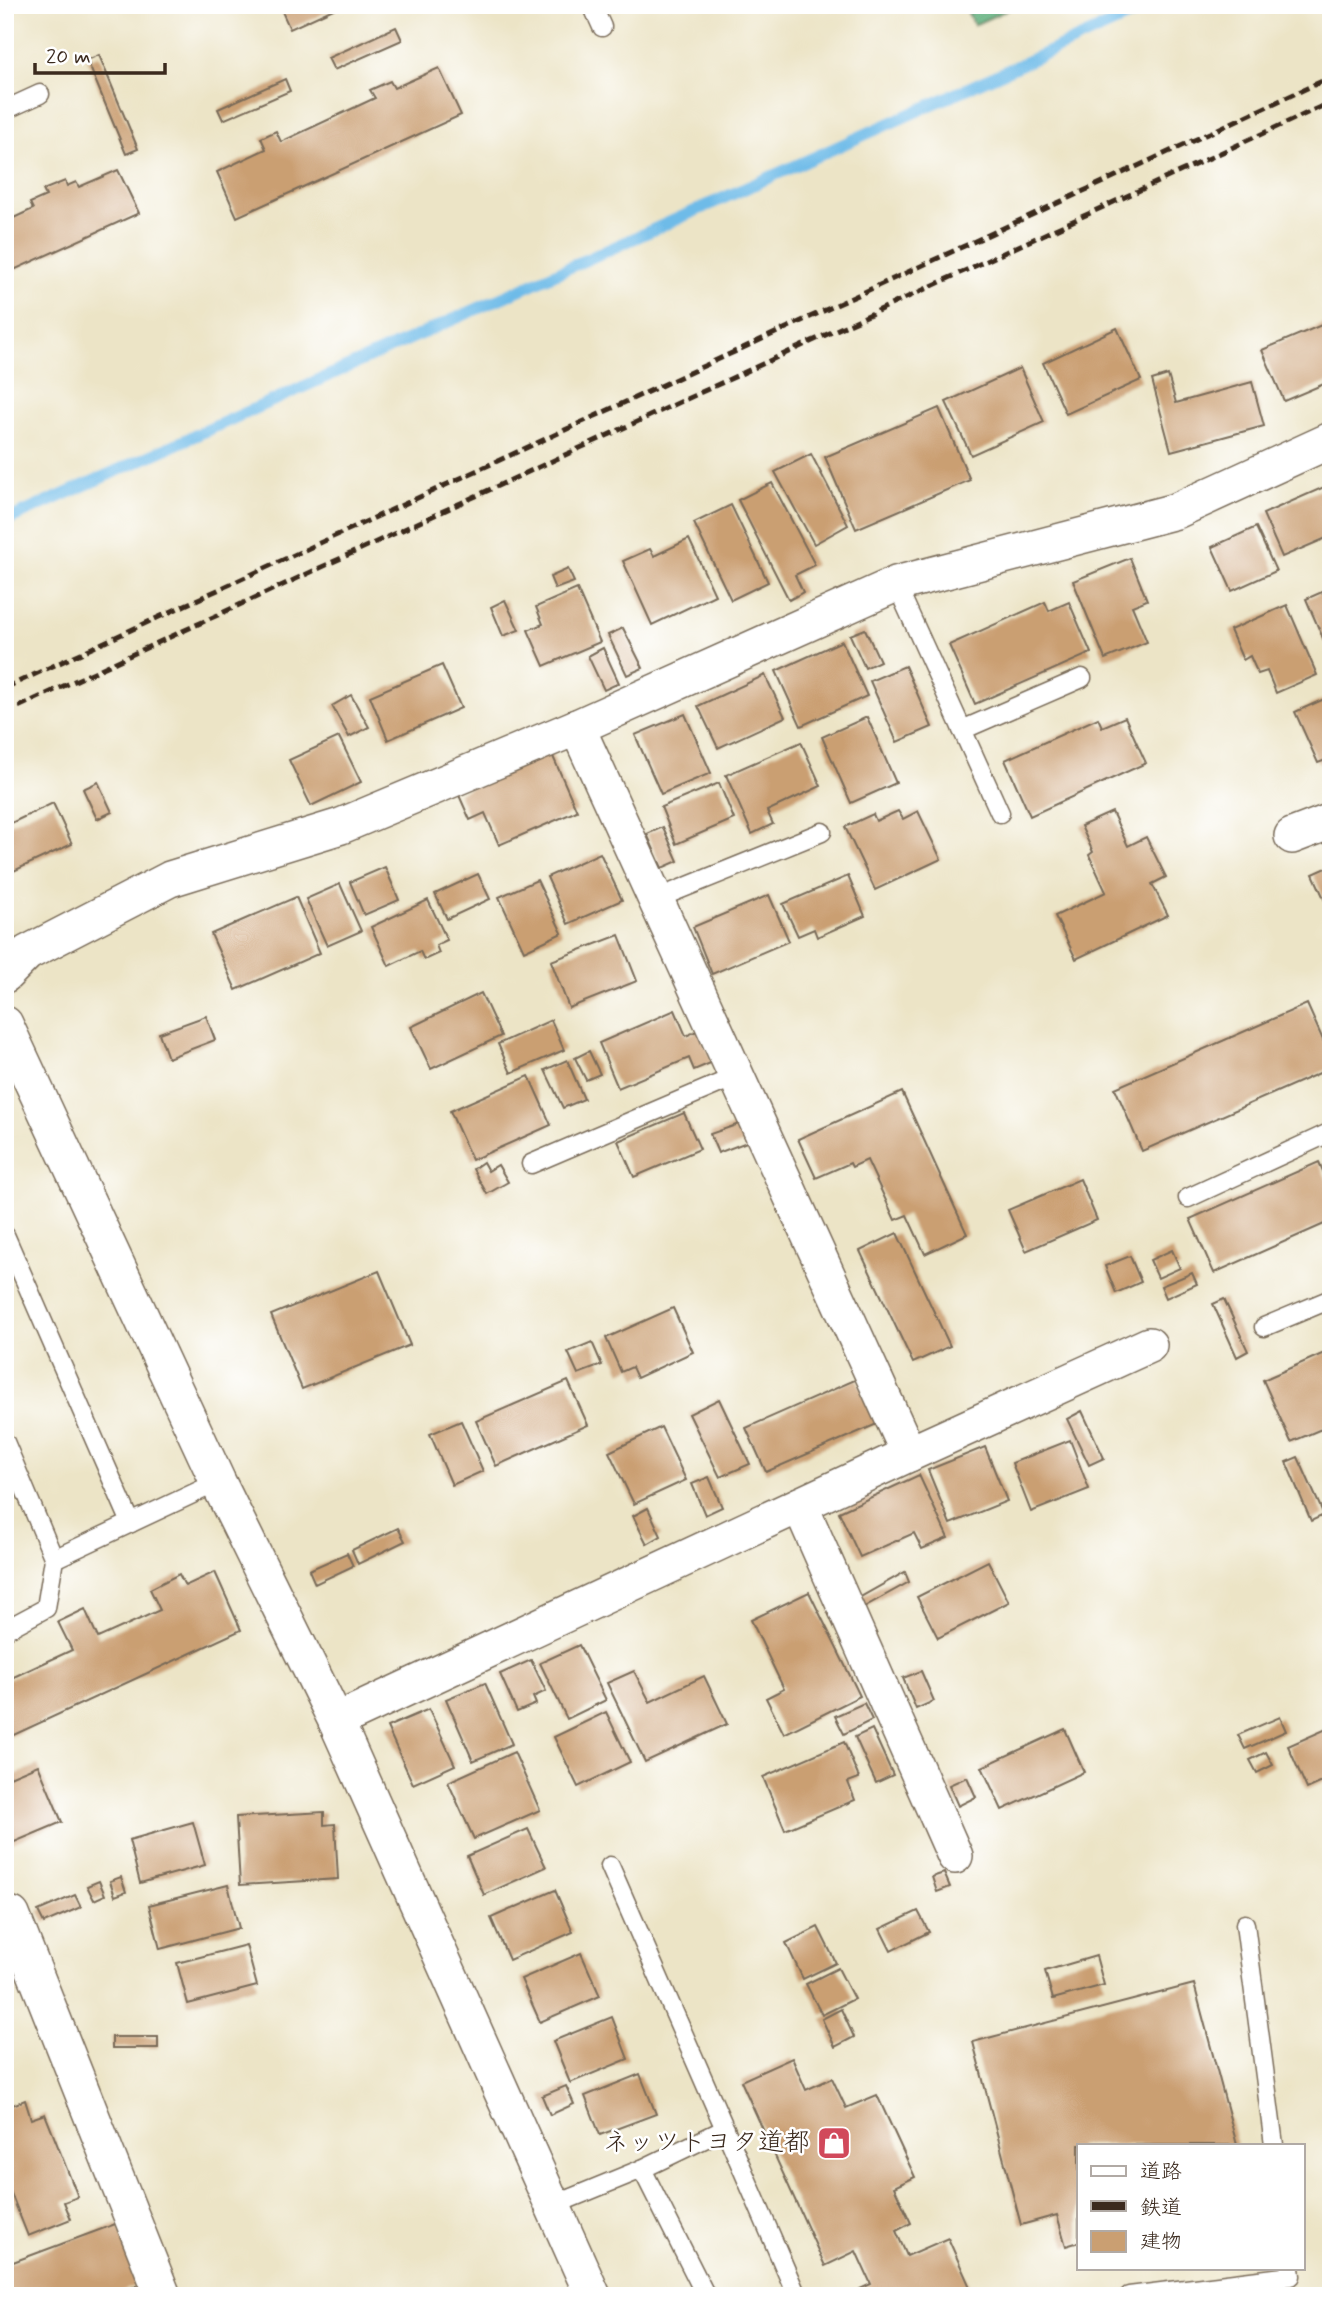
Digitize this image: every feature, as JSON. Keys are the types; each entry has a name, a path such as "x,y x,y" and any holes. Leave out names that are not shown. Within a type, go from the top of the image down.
{"street":[{"path":"5,975 27,953 170,879 341,826 577,727 896,584 1176,511 1331,440"},
{"path":"577,727 909,1454"},
{"path":"1292,836 1331,821"},
{"path":"5,1024 218,1482 336,1721 593,2296"},
{"path":"336,1721 1149,1345"},
{"path":"800,1506 955,1856"},
{"path":"5,1918 12,1915 163,2296"}],"lane":[{"path":"592,5 602,27"},
{"path":"5,110 40,94"},
{"path":"896,584 1000,813"},
{"path":"962,730 1082,678"},
{"path":"656,899 822,832"},
{"path":"531,1164 737,1076"},
{"path":"1188,1198 1331,1132"},
{"path":"5,1235 131,1523"},
{"path":"1264,1327 1331,1299"},
{"path":"5,1442 54,1559 46,1608 5,1630"},
{"path":"54,1559 218,1482"},
{"path":"610,1866 797,2296"},
{"path":"1245,1924 1274,2144"},
{"path":"554,2205 642,2169 726,2129"},
{"path":"642,2169 706,2296"},
{"path":"1129,2296 1291,2276 1290,2270"}],"green space":[{"path":"964,5 1018,5 974,25"}],"building":[{"path":"279,5 342,5 290,29"},
{"path":"396,27 402,40 334,70 328,58"},
{"path":"99,55 138,149 126,154 87,60"},
{"path":"439,68 461,115 237,217 217,172 266,149 261,138 276,131 281,142 375,98 370,90 390,81 394,88"},
{"path":"285,79 290,91 223,120 218,109"},
{"path":"118,170 139,213 5,274 5,222 33,209 30,203 46,196 43,190 65,181 67,186 76,182 79,187"},
{"path":"1331,321 1331,381 1284,401 1262,350"},
{"path":"1117,328 1141,380 1066,414 1043,363"},
{"path":"1020,368 1044,422 971,455 946,402"},
{"path":"1168,375 1176,403 1252,382 1264,426 1171,451 1152,380"},
{"path":"939,408 970,480 856,529 825,457"},
{"path":"811,454 848,525 814,544 775,472"},
{"path":"772,483 815,565 795,575 803,592 789,600 738,500"},
{"path":"1324,487 1331,502 1331,536 1282,557 1263,514"},
{"path":"731,505 768,582 731,600 694,523"},
{"path":"1256,527 1276,571 1232,591 1212,547"},
{"path":"689,539 715,595 652,625 623,561 650,549 654,556"},
{"path":"1130,558 1147,600 1132,606 1147,642 1105,659 1073,581"},
{"path":"568,569 574,582 555,589 550,577"},
{"path":"1331,588 1331,641 1325,643 1306,599"},
{"path":"577,589 600,642 544,666 528,630 543,624 536,607"},
{"path":"505,600 519,630 503,636 491,607"},
{"path":"1045,602 1049,611 1069,602 1091,653 975,704 949,645"},
{"path":"1287,605 1317,675 1276,693 1267,671 1258,674 1250,656 1243,660 1230,630"},
{"path":"623,628 643,668 627,675 608,635"},
{"path":"865,629 880,661 865,668 850,635"},
{"path":"842,641 867,696 801,726 776,671"},
{"path":"603,648 619,683 604,690 588,656"},
{"path":"442,665 461,708 388,740 370,696"},
{"path":"905,666 932,727 897,742 870,681"},
{"path":"765,675 785,717 718,748 698,706"},
{"path":"351,695 369,727 349,737 332,706"},
{"path":"1331,696 1331,758 1318,763 1295,712"},
{"path":"685,714 711,773 661,794 635,735"},
{"path":"867,717 896,783 851,803 822,737"},
{"path":"1125,717 1146,763 1030,816 1005,760 1098,718 1102,727"},
{"path":"339,737 361,782 311,806 289,760"},
{"path":"801,742 821,786 767,811 773,824 752,834 726,775"},
{"path":"551,752 577,811 499,845 485,813 470,820 458,793"},
{"path":"98,782 112,812 97,819 83,789"},
{"path":"719,783 734,819 676,844 661,807"},
{"path":"53,803 72,844 5,875 5,826"},
{"path":"898,811 903,819 918,811 941,859 875,890 845,827 873,814 876,821"},
{"path":"1112,812 1128,846 1146,837 1166,877 1152,884 1168,915 1076,959 1055,916 1106,892 1089,855 1093,852 1081,826"},
{"path":"663,827 678,861 662,868 647,834"},
{"path":"600,853 622,900 568,924 547,877"},
{"path":"1331,866 1331,914 1313,874"},
{"path":"385,867 399,900 364,915 350,882"},
{"path":"478,874 490,899 447,919 435,894"},
{"path":"848,876 865,916 817,937 814,929 798,936 783,904"},
{"path":"537,880 562,933 524,951 499,897"},
{"path":"340,884 361,931 327,946 306,899"},
{"path":"769,895 789,941 712,974 693,927"},
{"path":"296,897 320,953 236,990 211,934"},
{"path":"428,900 447,940 436,945 439,953 424,960 420,951 389,966 371,927"},
{"path":"619,935 637,981 569,1008 551,961"},
{"path":"481,993 501,1036 431,1069 411,1027"},
{"path":"1307,1004 1331,1058 1331,1068 1142,1151 1115,1088"},
{"path":"675,1010 686,1036 699,1030 713,1062 694,1070 689,1058 618,1088 599,1043"},
{"path":"206,1016 215,1040 168,1058 159,1033"},
{"path":"551,1020 564,1050 511,1073 498,1044"},
{"path":"589,1051 600,1074 586,1080 575,1058"},
{"path":"567,1060 584,1099 563,1108 545,1070"},
{"path":"529,1076 551,1125 472,1160 450,1111"},
{"path":"902,1092 967,1234 925,1254 907,1215 895,1220 867,1160 852,1167 850,1163 816,1178 798,1139"},
{"path":"684,1113 700,1149 634,1177 618,1141"},
{"path":"739,1124 747,1142 718,1153 710,1134"},
{"path":"483,1162 488,1171 498,1165 508,1182 487,1194 473,1169"},
{"path":"1319,1162 1331,1189 1331,1221 1214,1273 1190,1219"},
{"path":"1080,1179 1097,1220 1026,1251 1008,1210"},
{"path":"897,1233 950,1346 913,1363 860,1251"},
{"path":"1172,1250 1180,1268 1158,1278 1150,1260"},
{"path":"1130,1256 1141,1282 1116,1293 1105,1266"},
{"path":"379,1271 410,1345 302,1389 271,1315"},
{"path":"1192,1273 1197,1284 1166,1298 1161,1286"},
{"path":"1224,1299 1248,1351 1237,1357 1213,1304"},
{"path":"673,1308 693,1352 637,1378 632,1367 621,1372 606,1338"},
{"path":"592,1342 602,1365 578,1374 568,1352"},
{"path":"1331,1350 1331,1425 1291,1442 1263,1380"},
{"path":"857,1379 877,1424 766,1472 746,1428"},
{"path":"568,1381 588,1425 496,1466 476,1421"},
{"path":"719,1399 750,1464 720,1477 689,1414"},
{"path":"1082,1411 1104,1458 1089,1465 1067,1419"},
{"path":"461,1421 483,1471 452,1485 430,1434"},
{"path":"661,1427 686,1480 634,1504 609,1452"},
{"path":"1070,1440 1089,1489 1031,1512 1012,1463"},
{"path":"985,1447 1007,1501 950,1524 928,1470"},
{"path":"1298,1457 1324,1515 1311,1521 1286,1462"},
{"path":"919,1475 948,1538 922,1549 914,1533 860,1557 839,1512"},
{"path":"709,1477 722,1507 705,1515 692,1484"},
{"path":"648,1508 661,1536 647,1544 633,1516"},
{"path":"398,1528 405,1541 358,1564 352,1550"},
{"path":"347,1553 353,1566 315,1584 309,1570"},
{"path":"988,1561 1009,1602 938,1638 917,1597"},
{"path":"215,1572 241,1630 5,1739 5,1681 72,1650 58,1622 85,1609 98,1638 160,1610 150,1589 179,1574 185,1586"},
{"path":"905,1572 909,1582 864,1607 859,1598"},
{"path":"809,1592 860,1696 784,1734 766,1698 784,1689 751,1620"},
{"path":"579,1645 606,1700 567,1719 540,1663"},
{"path":"531,1660 546,1691 533,1697 536,1704 517,1712 500,1674"},
{"path":"634,1671 650,1702 704,1676 727,1724 645,1762 607,1683"},
{"path":"921,1671 934,1701 916,1709 903,1678"},
{"path":"485,1683 512,1744 473,1761 446,1699"},
{"path":"864,1703 872,1720 844,1734 835,1716"},
{"path":"429,1709 455,1765 413,1784 387,1727"},
{"path":"606,1712 630,1762 578,1787 554,1737"},
{"path":"1280,1717 1286,1731 1245,1749 1238,1735"},
{"path":"1331,1727 1331,1778 1307,1789 1288,1746"},
{"path":"872,1729 893,1775 876,1783 855,1737"},
{"path":"1065,1729 1084,1772 1002,1810 982,1767"},
{"path":"844,1742 859,1778 848,1782 855,1800 785,1830 763,1777"},
{"path":"514,1752 540,1810 474,1839 448,1782"},
{"path":"1266,1752 1273,1765 1257,1773 1250,1760"},
{"path":"38,1765 62,1822 5,1846 5,1779"},
{"path":"967,1777 976,1797 958,1806 949,1785"},
{"path":"324,1812 324,1825 335,1824 338,1879 240,1885 236,1817"},
{"path":"193,1822 205,1865 140,1883 129,1840"},
{"path":"528,1829 546,1867 484,1895 467,1856"},
{"path":"944,1873 950,1887 937,1892 932,1877"},
{"path":"121,1877 126,1892 115,1896 110,1881"},
{"path":"99,1881 105,1895 94,1900 87,1886"},
{"path":"228,1885 239,1928 160,1949 149,1905"},
{"path":"555,1890 573,1932 509,1960 491,1918"},
{"path":"75,1895 81,1907 44,1923 38,1911"},
{"path":"918,1911 929,1932 891,1951 880,1929"},
{"path":"818,1927 836,1963 803,1979 786,1943"},
{"path":"246,1945 257,1986 188,2004 177,1963"},
{"path":"581,1953 600,1996 540,2022 521,1979"},
{"path":"1096,1956 1104,1985 1053,1999 1045,1971"},
{"path":"838,1968 854,1999 822,2015 806,1984"},
{"path":"1194,1984 1237,2144 1077,2144 1077,2243 1066,2246 1057,2215 1021,2225 973,2042"},
{"path":"841,2009 854,2037 835,2047 822,2019"},
{"path":"612,2017 628,2059 570,2083 553,2041"},
{"path":"112,2037 158,2037 158,2048 112,2048"},
{"name":"ネッツトヨタ道都","path":"792,2058 806,2090 832,2078 846,2108 877,2095 915,2177 894,2187 911,2223 896,2231 907,2256 948,2238 974,2296 863,2296 860,2289 871,2284 856,2251 825,2266 741,2081"},
{"path":"640,2074 656,2114 600,2135 585,2096"},
{"path":"566,2086 574,2104 550,2115 542,2096"},
{"path":"25,2100 31,2119 45,2114 78,2197 64,2202 71,2219 28,2236 5,2178 5,2108"},
{"path":"118,2223 141,2284 110,2296 9,2296 5,2285 5,2265"}],"waterway":[{"path":"5,521 1153,5"}],"railway":[{"path":"5,688 1331,77"},
{"path":"5,713 1331,102"}],"place":[{"name":"ネッツトヨタ道都","path":"834,2143"}]}
